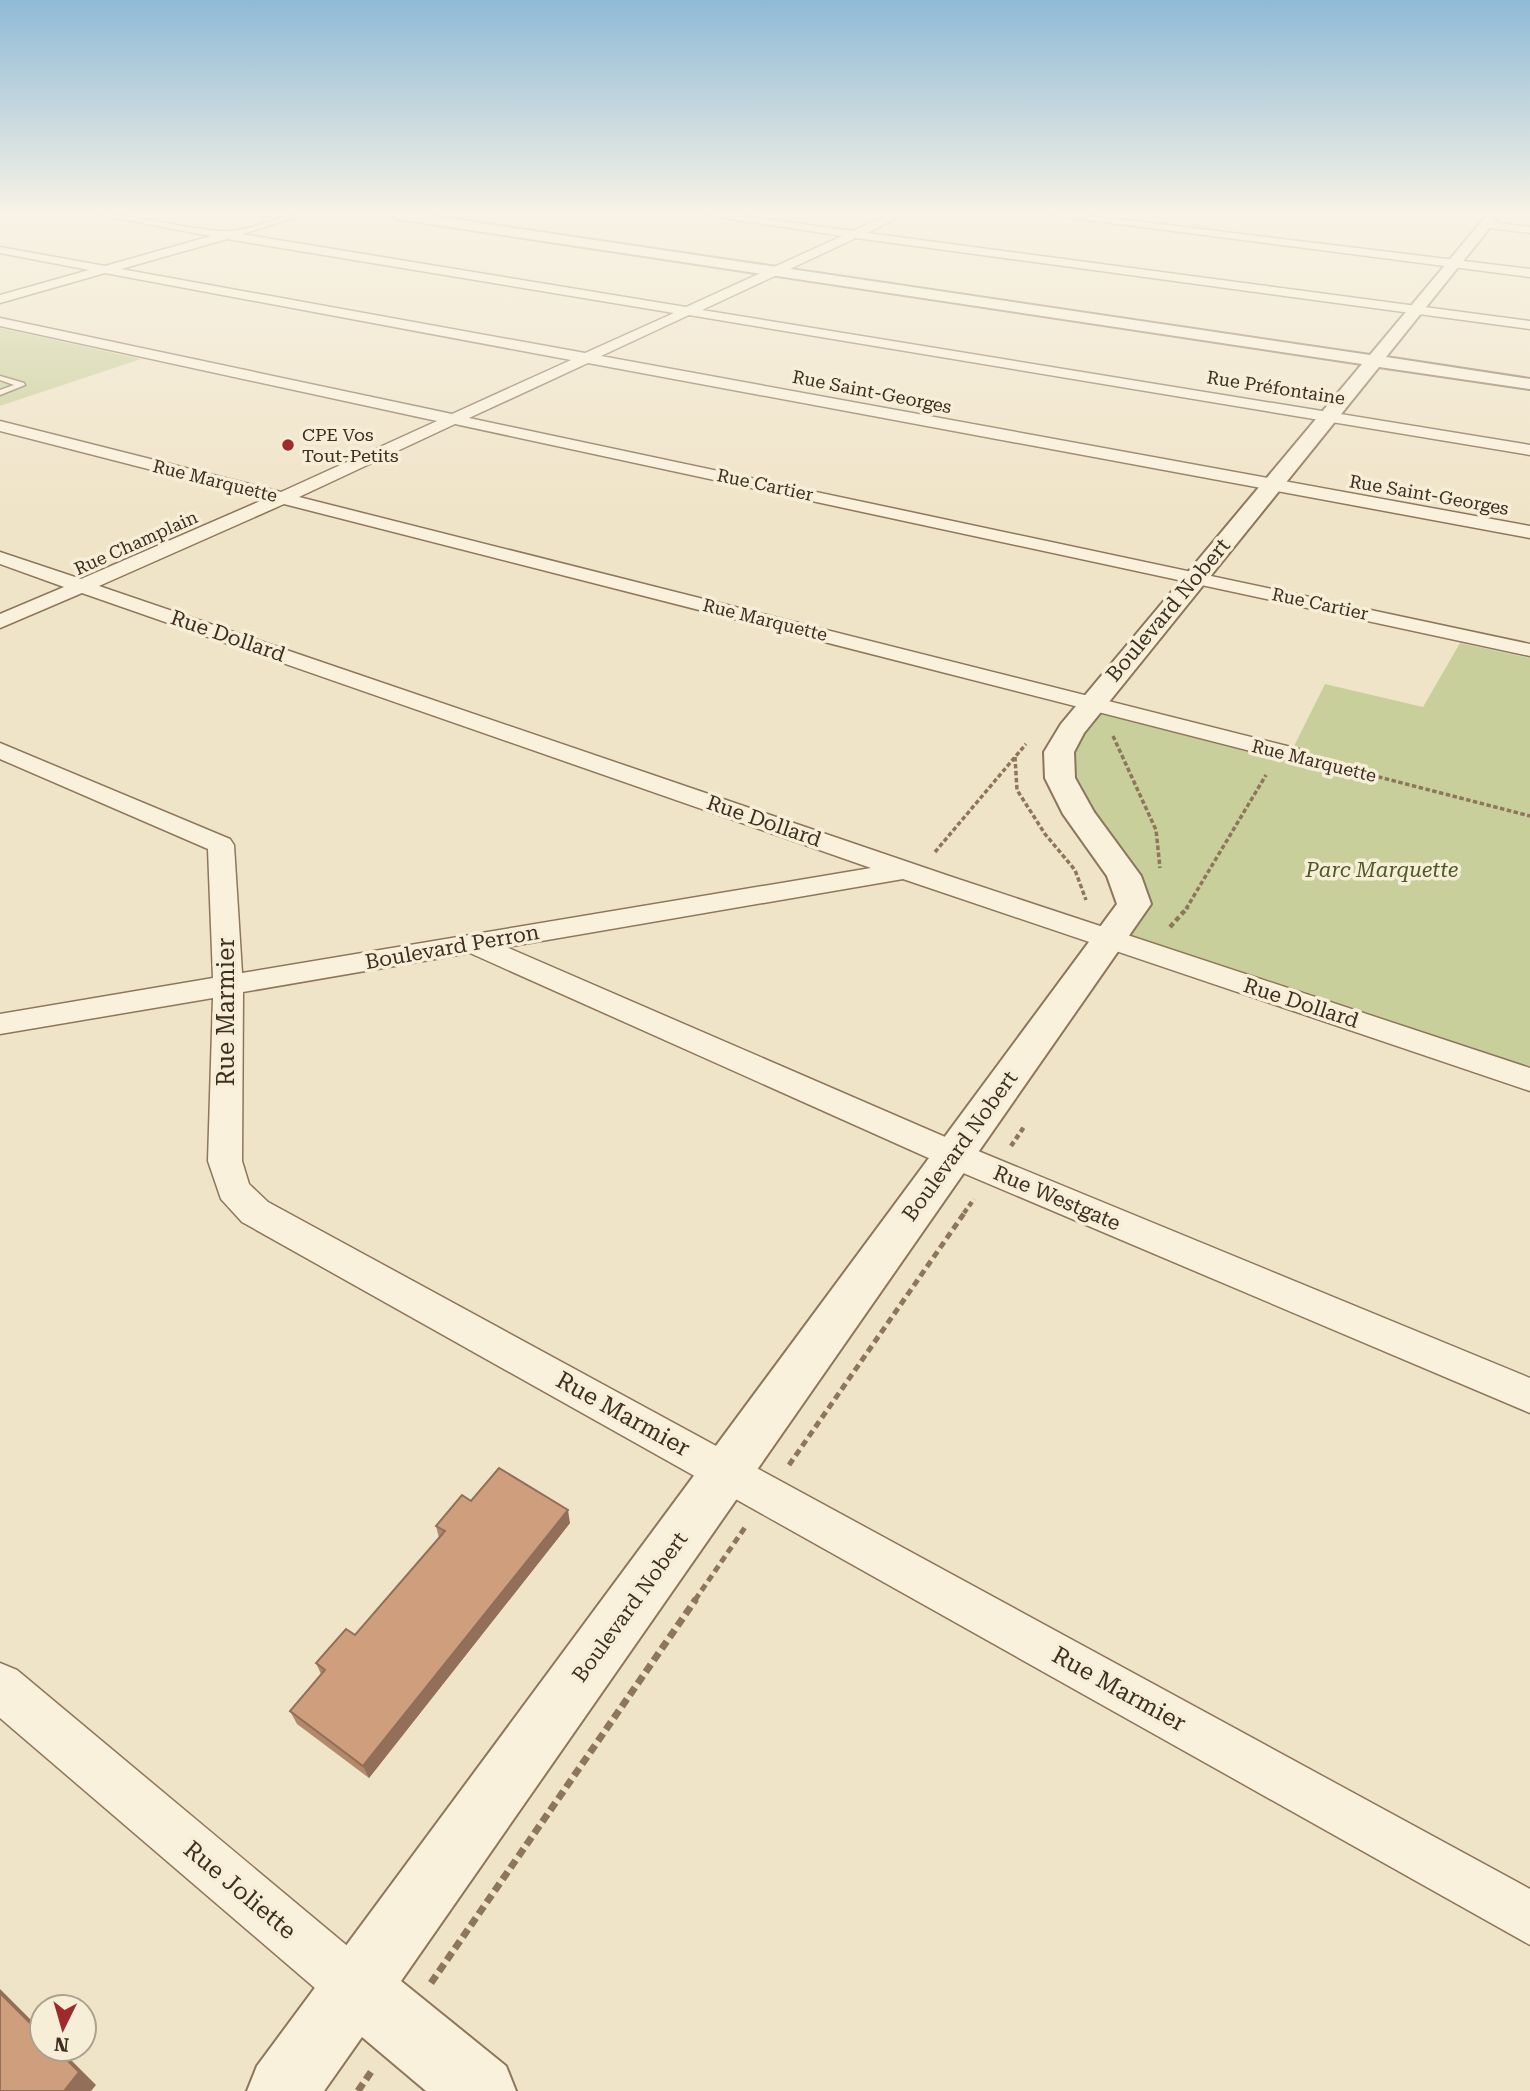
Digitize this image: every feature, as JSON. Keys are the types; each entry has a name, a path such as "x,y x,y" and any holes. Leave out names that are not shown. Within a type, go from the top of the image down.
{"street":[{"name":"Rue Saint-Georges","path":"341,313 1530,532"},
{"name":"Rue Champlain","path":"0,622 85,587 456,419 680,313"},
{"name":"Rue Préfontaine","path":"701,313 1530,450"},
{"path":"1050,313 1530,384"},
{"name":"Boulevard Nobert","path":"282,2091 1134,904 1124,876 1079,814 1060,778 1059,752 1071,730 1092,703 1414,313"},
{"path":"1436,313 1530,325"},
{"name":"Rue Cartier","path":"0,322 1530,650"},
{"name":"Rue Marquette","path":"0,426 1290,754"},
{"name":"Rue Dollard","path":"0,558 917,864 1108,939 1530,1080"},
{"name":"Rue Marmier","path":"0,750 220,845 228,985 225,1161 233,1190 255,1212 1530,1918"},
{"name":"Boulevard Perron","path":"0,1024 917,864"},
{"name":"Rue Westgate","path":"472,943 954,1155 1530,1396"},
{"name":"Rue Joliette","path":"0,1687 481,2091"}],"lane":[{"path":"0,378 21,385 0,393"}],"path":[{"path":"917,864 1031,737"},
{"path":"1164,933 1183,915 1271,766 1290,754"},
{"name":"Rue Marquette","path":"1290,754 1530,816"}],"green space":[{"path":"0,328 141,359 0,406"},
{"name":"Parc Marquette","path":"1460,643 1530,658 1530,1070 1109,939 1142,894 1134,865 1076,790 1071,730 1092,703 1290,754 1325,684 1423,707"}],"building":[{"path":"499,1468 568,1510 363,1766 290,1711 325,1670 316,1663 346,1629 355,1635 445,1531 436,1526 462,1495 471,1501"},
{"path":"0,1993 28,2021 28,2063 70,2063 79,2072 64,2091 0,2091"}],"place":[{"name":"CPE Vos Tout-Petits","path":"288,445"}]}
